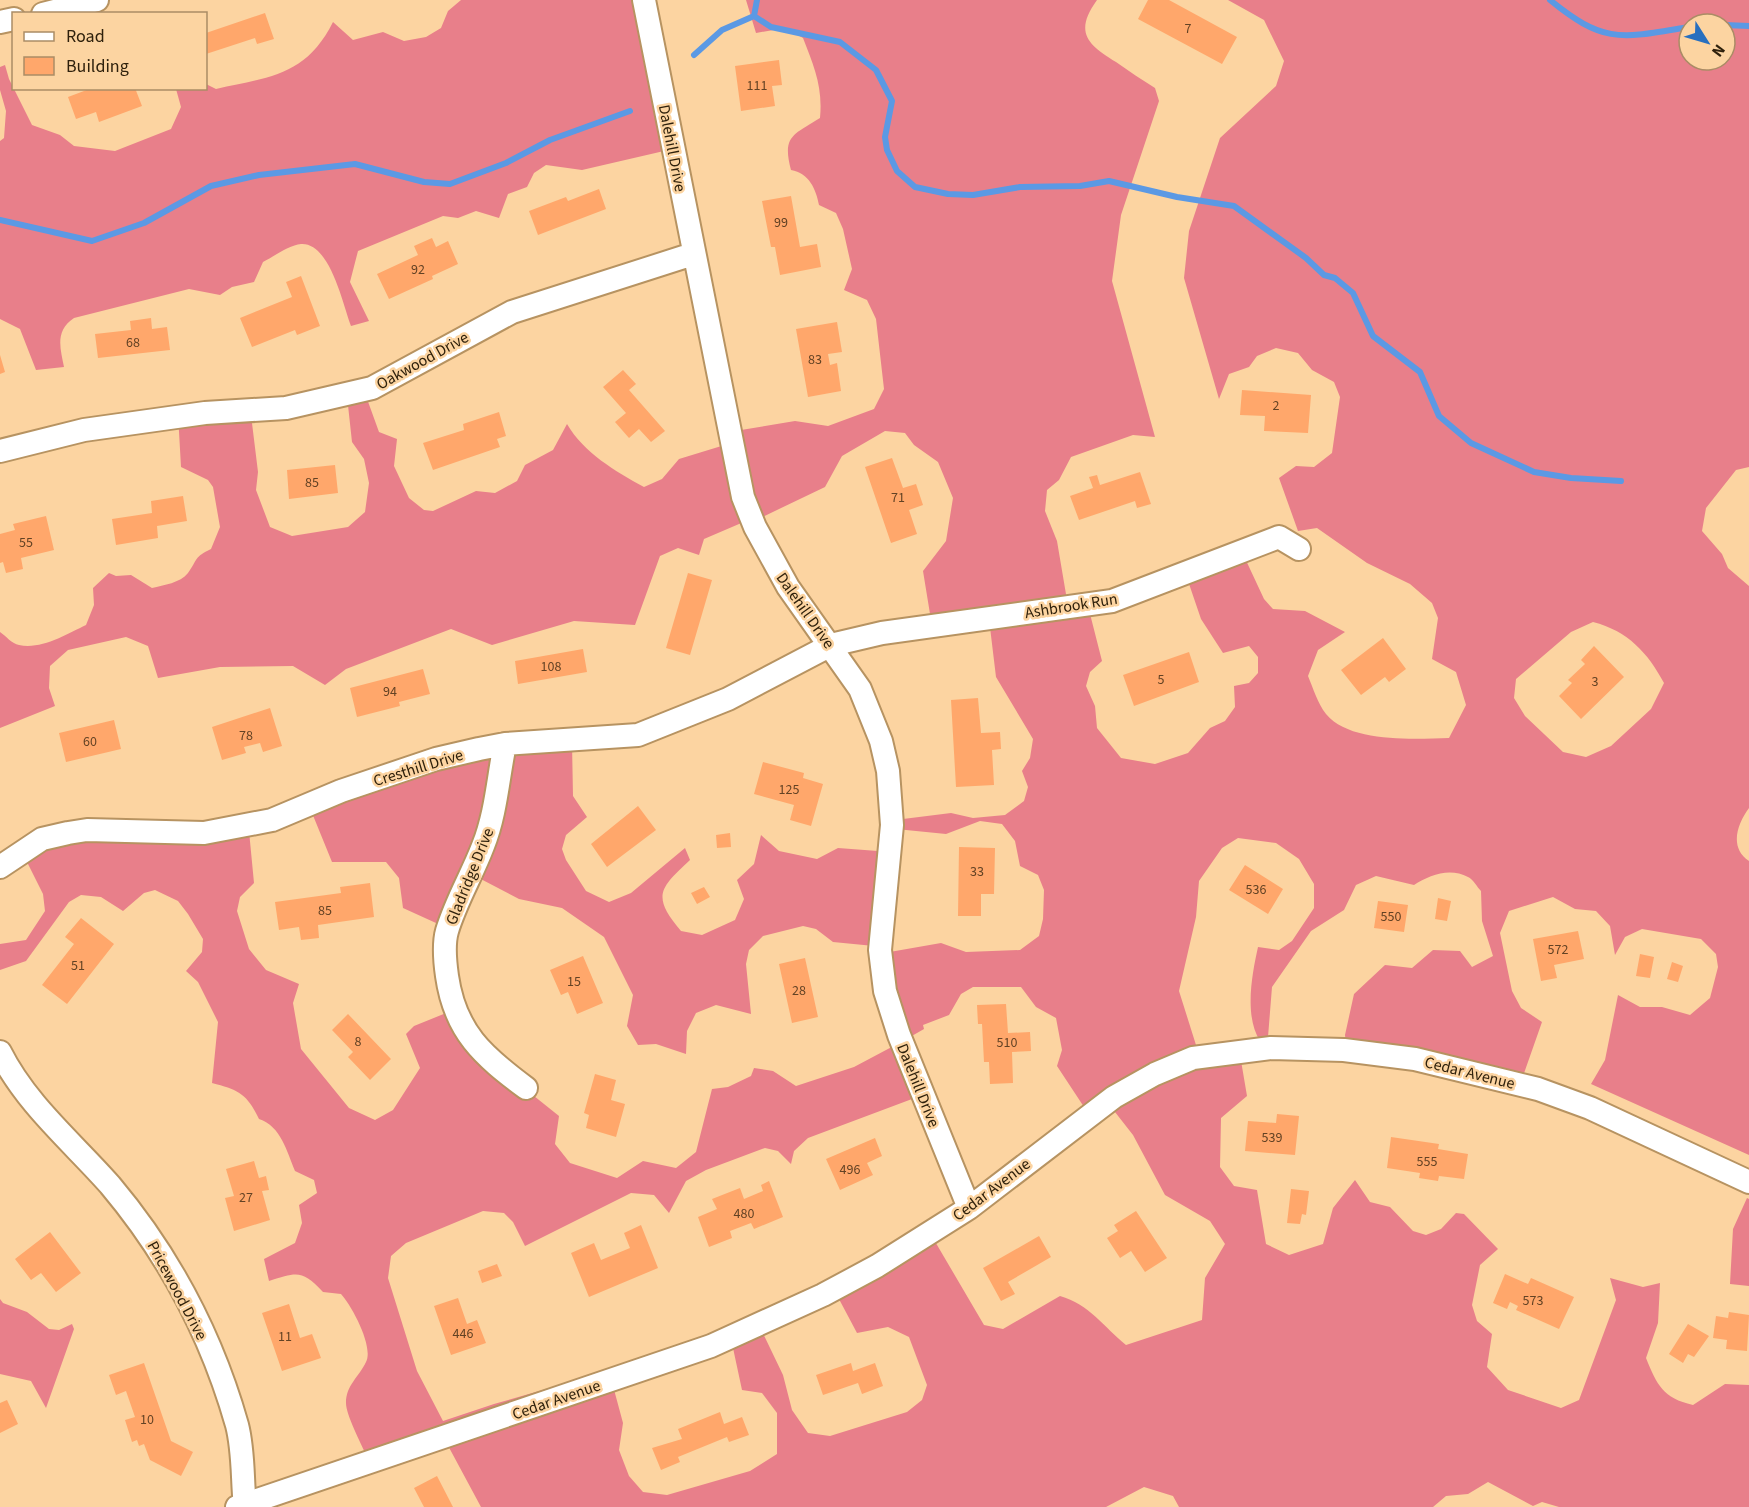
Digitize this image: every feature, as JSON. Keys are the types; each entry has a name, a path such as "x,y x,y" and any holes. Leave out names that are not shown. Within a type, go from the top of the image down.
{"street":[{"path":"50,12 73,4 97,0"},
{"name":"Dalehill Drive","path":"644,0 743,497 755,527 788,587 831,645 872,713 888,771 892,825 880,950 885,992 899,1035 969,1208"},
{"name":"Oakwood Drive","path":"0,451 84,430 205,413 286,408 372,388 512,312 693,254"},
{"name":"Ashbrook Run","path":"831,645 882,633 1112,601 1279,537 1299,549"},
{"name":"Cresthill Drive","path":"0,867 42,839 68,833 87,831 204,833 260,823 436,759 506,744 638,735 728,699 831,645"},
{"name":"Gladridge Drive","path":"506,744 494,813 484,846 456,904 446,934 445,958 454,1008 469,1037 494,1064 526,1088"},
{"name":"Cedar Avenue","path":"242,1506 711,1346 850,1280 969,1208 1082,1119 1155,1074 1193,1058 1271,1048 1344,1050 1415,1059 1538,1089 1590,1108 1749,1182"},
{"name":"Pricewood Drive","path":"0,1052 34,1102 130,1209 165,1259 196,1317 237,1426 243,1462 242,1506"}],"shaded area":[{"path":"461,0 640,0 664,151 582,170 546,165 534,173 527,187 508,194 499,218 476,211 458,218 443,216 358,251 350,282 369,321 351,326 334,276 327,264 320,253 311,246 301,244 286,249 263,262 254,282 232,287 220,295 189,289 74,318 61,334 60,346 64,367 36,370 20,329 0,319 0,141 4,138 6,111 0,90 0,67 5,65 12,90 14,90 32,125 60,135 74,146 115,151 171,129 181,107 176,90 207,90 207,84 216,89 269,77 284,71 311,54 333,22 353,40 383,32 404,41 426,37 441,28 448,11"},
{"path":"746,0 1097,0 1086,21 1085,29 1091,43 1155,88 1159,101 1121,215 1112,281 1155,437 1133,435 1071,457 1059,480 1047,490 1045,511 1057,541 1068,606 1088,606 1102,661 1090,672 1086,686 1095,706 1097,728 1121,758 1155,764 1188,753 1210,728 1225,721 1235,707 1234,686 1249,683 1258,673 1258,657 1249,646 1223,653 1201,619 1187,578 1243,554 1264,599 1273,609 1305,611 1345,632 1318,650 1308,676 1323,710 1337,723 1366,735 1418,739 1449,738 1466,705 1456,672 1432,659 1438,618 1432,603 1410,584 1367,563 1317,528 1298,531 1279,478 1296,466 1314,467 1332,453 1340,397 1334,382 1312,370 1298,353 1276,348 1257,356 1249,367 1229,374 1219,399 1184,278 1189,231 1220,138 1276,86 1284,61 1264,20 1228,0 1749,0 1749,467 1736,470 1706,508 1702,531 1722,554 1728,568 1749,586 1749,808 1738,828 1737,843 1743,856 1749,861 1749,1155 1591,1084 1605,1060 1618,995 1640,1007 1662,1007 1690,1015 1710,998 1718,967 1716,954 1701,939 1642,929 1625,937 1615,955 1610,926 1596,911 1575,909 1553,897 1509,911 1500,933 1512,991 1521,1008 1542,1022 1522,1079 1346,1043 1345,1035 1354,994 1385,965 1412,968 1433,950 1460,951 1472,967 1493,956 1482,921 1481,891 1470,878 1447,872 1433,875 1414,885 1376,876 1356,885 1344,910 1311,931 1272,987 1268,1037 1260,1041 1252,1020 1251,1007 1252,982 1258,947 1279,950 1292,941 1314,908 1314,884 1299,859 1276,843 1238,838 1222,848 1199,881 1196,917 1179,991 1196,1045 1238,1043 1247,1096 1221,1118 1220,1167 1234,1186 1257,1190 1266,1244 1289,1255 1323,1244 1333,1208 1355,1180 1370,1202 1390,1207 1413,1231 1426,1235 1441,1229 1456,1213 1464,1214 1498,1249 1480,1265 1472,1305 1477,1321 1492,1334 1487,1367 1508,1390 1561,1408 1579,1400 1616,1300 1610,1278 1643,1287 1660,1283 1658,1323 1646,1358 1662,1389 1675,1398 1693,1405 1725,1384 1749,1385 1749,1507 1559,1507 1542,1502 1533,1506 1488,1482 1468,1494 1446,1496 1433,1507 1179,1507 1173,1496 1144,1487 1106,1507 481,1507 438,1427 366,1455 351,1422 346,1403 348,1391 368,1355 365,1337 351,1308 341,1294 323,1292 304,1276 293,1275 269,1281 264,1259 295,1243 302,1223 299,1205 317,1193 314,1180 295,1171 278,1134 267,1122 259,1119 246,1098 236,1091 212,1083 218,1022 198,982 186,971 202,952 203,939 178,901 155,890 144,893 123,911 101,897 81,895 69,902 26,961 0,970 0,944 26,940 45,911 43,894 23,854 55,836 249,831 254,883 240,897 237,911 249,949 266,970 299,984 293,1003 301,1049 349,1108 375,1120 393,1110 420,1068 406,1034 414,1026 456,1009 529,1092 559,1116 555,1144 570,1163 617,1178 643,1161 676,1168 696,1152 712,1089 728,1087 751,1076 754,1068 773,1071 796,1086 854,1067 903,1041 884,953 941,943 966,952 1020,950 1039,936 1043,919 1044,890 1038,875 1020,866 1015,841 1002,824 980,821 946,834 896,829 895,820 951,813 973,818 1005,815 1024,801 1028,787 1022,771 1030,758 1033,739 996,677 989,619 931,620 923,571 946,541 953,498 938,462 914,445 905,433 885,431 842,456 825,487 754,521 746,521 704,539 699,555 678,548 660,556 635,625 574,621 492,645 451,629 346,669 325,685 293,666 220,667 158,678 148,646 126,637 68,650 50,666 49,688 55,706 0,728 0,632 11,642 19,645 36,645 54,640 86,625 94,605 93,588 109,573 116,576 131,575 152,588 162,586 185,576 199,556 211,549 220,527 213,487 208,480 181,467 178,414 251,415 258,472 256,490 270,527 292,536 348,527 365,512 369,483 364,459 352,442 346,387 362,385 379,432 397,439 394,466 409,498 424,510 433,511 476,491 495,493 517,481 525,465 553,450 567,424 591,452 611,468 644,487 662,479 679,459 728,444 729,432 795,421 828,426 874,409 884,389 876,319 867,300 844,290 852,269 843,229 836,213 819,205 816,193 807,178 791,170 789,143 797,133 820,118 821,107 819,86 803,38 785,28 756,33","holes":["1593,622 1627,637 1644,653 1664,683 1651,709 1611,746 1586,757 1563,752 1525,716 1514,698 1516,679 1571,632","973,987 1021,987 1036,1007 1056,1018 1062,1050 1057,1066 1084,1107 1104,1098 1133,1135 1165,1195 1210,1221 1225,1244 1205,1278 1202,1320 1126,1345 1088,1310 1060,1296 1003,1329 984,1325 930,1233 831,1284 857,1333 888,1327 909,1337 927,1385 922,1400 907,1412 830,1436 808,1433 792,1410 783,1375 758,1323 730,1334 742,1390 762,1393 777,1413 777,1454 750,1471 667,1495 643,1492 629,1476 619,1450 623,1423 609,1371 443,1421 417,1371 388,1278 391,1256 406,1243 483,1211 504,1213 513,1222 525,1246 631,1193 654,1195 669,1213 686,1181 706,1170 765,1148 778,1151 791,1164 794,1151 808,1138 920,1096 903,1041 924,1029 923,1025 949,1015 961,994"]},
{"path":"572,743 573,796 587,817 566,835 562,849 566,860 586,891 609,902 631,893 685,848 690,860 666,886 663,901 681,931 702,935 735,920 744,899 737,880 754,864 761,835 779,851 817,859 838,848 891,852 874,946 833,942 816,929 803,926 763,936 749,950 746,964 751,1014 716,1005 696,1013 687,1031 686,1054 656,1044 638,1045 627,1026 633,995 604,937 562,908 519,899 475,876 447,928 403,908 399,878 386,862 332,862 310,808 423,765"},
{"path":"1747,1198 1749,1199 1749,1286 1730,1284 1733,1229"},
{"path":"0,1299 3,1303 27,1312 49,1329 59,1330 72,1324 74,1329 46,1408 31,1381 0,1374"}],"building":[{"path":"1148,0 1169,0 1237,37 1222,64 1138,19"},
{"path":"265,13 274,39 257,44 255,38 207,54 207,33"},
{"path":"779,60 782,85 772,86 775,106 741,111 735,66"},
{"path":"87,90 136,90 142,106 99,122 96,112 76,119 68,97"},
{"path":"599,189 606,209 538,235 529,211 566,197 568,201"},
{"path":"791,196 800,247 817,244 821,267 780,275 775,247 771,247 762,201"},
{"path":"432,238 436,247 448,241 458,264 432,276 433,279 389,299 377,274 418,255 414,246"},
{"path":"301,276 320,326 297,335 295,330 252,347 240,318 292,297 286,282"},
{"path":"151,318 152,329 167,327 170,350 98,358 95,334 131,330 130,321"},
{"path":"837,322 842,352 828,354 830,365 837,363 841,391 808,397 796,329"},
{"path":"0,355 5,372 0,374"},
{"path":"623,370 636,384 629,390 665,431 651,442 639,429 629,438 615,422 626,413 603,387"},
{"path":"1242,390 1311,395 1308,433 1264,431 1265,416 1240,415"},
{"path":"499,412 506,436 497,439 500,447 433,470 423,443 464,430 463,424"},
{"path":"892,458 903,488 916,484 923,505 909,510 917,534 891,543 865,467"},
{"path":"335,465 338,493 289,499 287,470"},
{"path":"1140,472 1151,504 1137,508 1135,501 1079,520 1070,496 1093,488 1089,477 1097,475 1100,485"},
{"path":"183,496 187,521 157,526 158,538 116,545 112,519 152,513 151,501"},
{"path":"46,516 54,550 21,558 23,569 6,573 3,562 0,563 0,534 15,530 13,524"},
{"path":"688,573 712,580 690,655 666,648"},
{"path":"1383,638 1406,669 1389,682 1385,677 1361,695 1341,670"},
{"path":"1594,646 1624,677 1581,719 1559,696 1572,683 1568,680 1585,664 1581,660"},
{"path":"583,649 587,672 518,684 515,661"},
{"path":"1189,652 1199,682 1134,706 1123,675"},
{"path":"423,669 430,694 399,702 400,706 357,717 350,688"},
{"path":"978,698 981,733 1000,732 1001,749 992,750 994,785 956,787 951,700"},
{"path":"270,708 282,746 263,752 260,743 244,747 246,753 222,760 212,727"},
{"path":"114,720 121,749 66,762 59,733"},
{"path":"763,762 804,773 803,778 823,784 811,826 790,820 794,805 754,794"},
{"path":"638,806 656,830 607,867 591,844"},
{"path":"730,833 731,847 717,848 716,835"},
{"path":"959,847 995,848 994,894 981,894 981,916 958,916"},
{"path":"1245,865 1283,889 1268,914 1229,890"},
{"path":"370,883 374,917 318,925 319,938 301,940 299,927 279,930 275,902 341,893 340,887"},
{"path":"704,887 710,897 697,904 691,893"},
{"path":"1438,898 1451,901 1447,921 1435,919"},
{"path":"1378,901 1408,905 1404,932 1374,928"},
{"path":"81,918 114,944 67,1004 42,985 74,944 65,937"},
{"path":"1578,931 1584,959 1554,965 1557,978 1541,981 1533,939"},
{"path":"1640,954 1654,957 1650,978 1636,976"},
{"path":"583,956 603,1003 577,1014 568,992 561,995 550,970"},
{"path":"805,958 818,1017 792,1023 779,964"},
{"path":"1672,962 1683,966 1678,982 1667,979"},
{"path":"1006,1004 1008,1033 1030,1032 1031,1051 1012,1052 1013,1083 990,1084 989,1062 984,1062 982,1024 978,1024 977,1005"},
{"path":"348,1014 391,1059 370,1080 348,1057 353,1052 332,1030"},
{"path":"595,1074 616,1080 611,1100 625,1104 616,1137 586,1128 589,1115 584,1113"},
{"path":"1277,1114 1299,1116 1295,1155 1245,1151 1248,1121 1276,1123"},
{"path":"1391,1137 1439,1144 1438,1149 1468,1154 1464,1179 1439,1176 1438,1181 1419,1178 1420,1173 1387,1168"},
{"path":"875,1138 882,1156 867,1163 873,1175 840,1190 826,1159"},
{"path":"254,1161 259,1178 266,1176 269,1190 262,1191 270,1220 234,1231 225,1198 234,1196 226,1169"},
{"path":"769,1181 783,1217 754,1229 751,1223 730,1231 732,1238 709,1247 698,1217 717,1209 712,1199 740,1188 744,1199 763,1191 761,1185"},
{"path":"1291,1189 1309,1191 1306,1215 1302,1214 1300,1224 1287,1223"},
{"path":"1136,1211 1167,1258 1145,1272 1131,1251 1120,1258 1107,1238 1118,1231 1114,1225"},
{"path":"641,1225 658,1268 589,1297 571,1253 594,1243 601,1260 630,1248 624,1233"},
{"path":"50,1232 81,1273 56,1292 41,1273 31,1280 15,1259"},
{"path":"1039,1236 1051,1257 1008,1282 1015,1294 1001,1301 983,1268"},
{"path":"497,1264 502,1276 482,1283 478,1271"},
{"path":"1505,1274 1528,1284 1531,1278 1574,1297 1559,1329 1516,1310 1518,1306 1510,1302 1507,1309 1493,1303"},
{"path":"458,1298 467,1324 477,1320 486,1343 451,1355 434,1306"},
{"path":"289,1304 300,1338 312,1334 321,1358 282,1371 262,1313"},
{"path":"1729,1312 1749,1315 1747,1351 1726,1349 1727,1340 1713,1338 1716,1316 1728,1318"},
{"path":"1688,1324 1709,1336 1694,1357 1688,1354 1683,1363 1669,1354"},
{"path":"144,1363 171,1441 193,1452 181,1476 150,1460 144,1444 139,1446 137,1440 132,1442 125,1420 135,1417 126,1391 116,1395 109,1375"},
{"path":"851,1363 853,1371 875,1363 883,1386 862,1394 858,1383 823,1395 816,1375"},
{"path":"7,1400 18,1424 0,1433 0,1403"},
{"path":"720,1412 724,1424 742,1417 749,1435 729,1442 727,1437 678,1457 680,1462 661,1470 652,1448 682,1439 678,1429"},
{"path":"437,1476 453,1507 424,1507 414,1488"}],"waterway":[{"path":"694,55 722,30 754,16 757,0"},
{"path":"1550,0 1569,15 1600,31 1630,35 1677,29"},
{"path":"754,16 771,27 840,42 876,70 892,101 885,137 887,150 897,171 915,187 948,194 973,195 1020,187 1080,186 1109,181 1177,197 1234,206 1306,258 1324,275 1335,278 1353,293 1373,336 1420,372 1439,416 1471,443 1534,472 1571,478 1621,481"},
{"path":"1737,26 1749,26"},
{"path":"0,220 92,241 144,223 211,186 259,175 355,164 424,182 450,184 506,163 550,140 630,111"}]}
